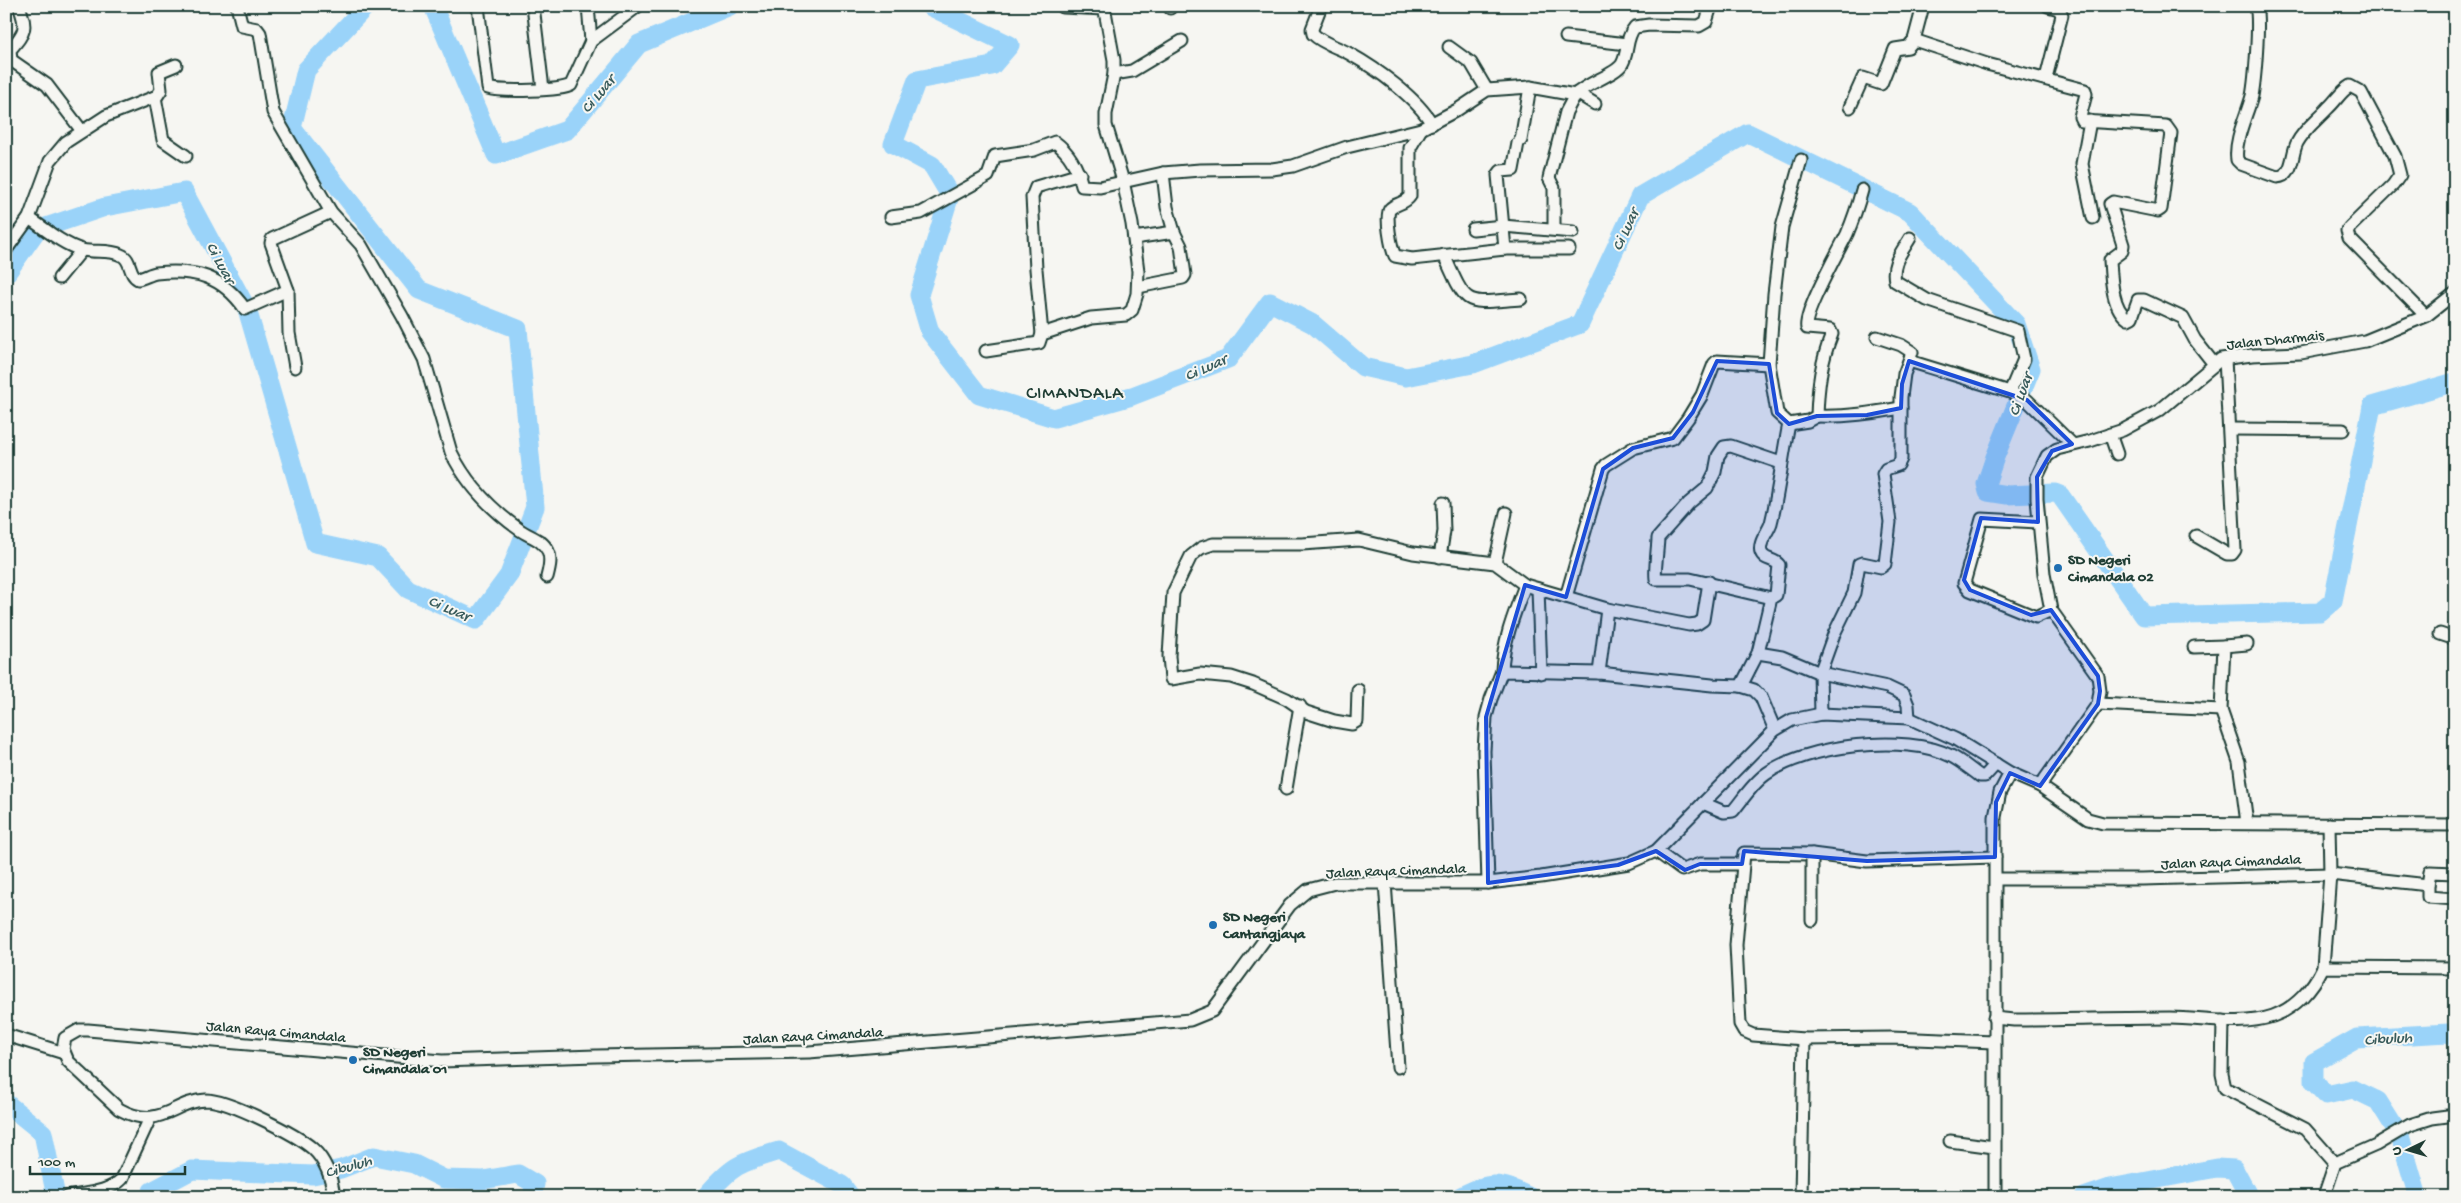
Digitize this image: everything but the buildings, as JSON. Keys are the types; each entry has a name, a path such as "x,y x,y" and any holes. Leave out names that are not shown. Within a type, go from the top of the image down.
{"street":[{"path":"19,6 25,22 24,32 10,50 11,60 46,85 82,131"},
{"path":"237,6 242,26 259,31 273,112 331,212 361,245 382,279 424,359 451,452 474,488 520,530 540,541 549,555 547,578"},
{"path":"478,6 488,88 543,89 565,88 571,84 591,41 638,6"},
{"path":"533,6 543,89"},
{"path":"588,6 591,41"},
{"path":"1322,6 1312,29 1313,34 1324,42 1349,53 1388,80 1424,110 1432,124"},
{"path":"1554,229 1554,188 1549,178 1566,112 1576,94 1588,84 1614,72 1622,65 1631,31 1641,25 1693,27 1703,24 1709,16 1711,6"},
{"path":"1850,107 1863,78 1881,84 1895,50 1908,47 1914,40 1923,6"},
{"path":"2046,78 2062,14 2059,9 2048,6"},
{"path":"2256,6 2253,85 2237,148 2237,160 2241,164 2277,177 2283,176 2289,170 2296,145 2312,122 2328,109 2345,89 2350,86 2355,87 2361,92 2395,156 2400,175 2393,185 2350,226 2347,231 2349,238 2426,316"},
{"path":"1042,334 1091,318 1126,315 1132,310 1138,288 1134,238 1124,181 1106,125 1106,114 1114,74 1114,60 1104,8 1063,7"},
{"path":"1566,37 1627,44"},
{"path":"1114,74 1132,71 1182,40"},
{"path":"1914,40 1987,64 2046,78 2085,90 2086,94 2080,117 2082,121 2166,126 2169,128 2171,132 2161,209 2158,211 2113,202 2110,204 2123,245 2122,251 2110,260 2111,275 2119,310 2124,316 2128,319 2132,317 2138,300 2144,300 2183,318 2195,340 2214,364"},
{"path":"1449,47 1471,63 1488,90"},
{"path":"6,250 31,219 50,161 66,142 119,110 155,97 161,90 160,71 176,65"},
{"path":"1505,249 1498,175 1501,171 1513,170 1518,143 1521,140 1530,86"},
{"path":"891,217 917,214 988,176 995,156 1034,150 1055,142 1063,148 1080,174 1083,187 1100,187 1163,173 1293,166 1347,147 1421,129 1488,90 1530,86 1576,94 1595,104"},
{"path":"155,97 163,140 186,156"},
{"path":"2090,121 2082,164 2093,218"},
{"path":"1421,129 1410,148 1410,196 1407,201 1388,211 1393,252 1399,258 1412,259 1505,249 1569,249"},
{"path":"1801,160 1782,227 1774,294 1769,364 1777,413 1790,424 1808,421 1818,416 1859,416 1901,408"},
{"path":"1138,288 1184,277 1181,246 1174,232 1167,207 1163,173"},
{"path":"986,351 1039,343 1042,334 1032,197 1036,187 1080,174"},
{"path":"1818,416 1818,384 1823,355 1832,334 1830,330 1807,328 1805,324 1811,305 1852,221 1862,190"},
{"path":"295,367 288,326 285,291 271,241 331,212"},
{"path":"31,219 54,236 82,250 120,254 126,258 133,275 138,279 155,273 192,274 214,278 237,297 245,309 285,291"},
{"path":"1473,228 1503,226 1573,232"},
{"path":"1134,238 1174,232"},
{"path":"1910,238 1896,258 1894,282 1927,300 2018,331 2024,359 2018,396"},
{"path":"59,278 82,250"},
{"path":"1444,255 1459,289 1469,300 1481,302 1521,299"},
{"name":"Jalan Dharmais","path":"2038,522 2037,477 2052,451 2110,434 2160,410 2182,394 2214,364 2225,359 2258,355 2279,356 2334,348 2365,341 2426,316 2455,293"},
{"path":"1821,714 1820,673 1834,634 1854,593 1859,564 1881,567 1885,564 1890,522 1883,474 1886,469 1898,465 1901,459 1902,384 1912,352 1901,345 1877,337"},
{"path":"2196,536 2227,554 2232,554 2235,550 2225,359"},
{"path":"1566,598 1606,465 1633,448 1673,438 1702,395 1714,364 1717,361 1769,364"},
{"path":"1908,362 2018,396 2072,444"},
{"path":"1741,686 1758,653 1771,598 1776,595 1779,565 1762,554 1761,546 1770,526 1790,424"},
{"path":"2230,429 2343,430"},
{"path":"2110,434 2117,454"},
{"path":"1771,598 1709,582 1684,578 1656,580 1654,575 1659,552 1658,538 1677,516 1707,488 1715,472 1718,456 1724,446 1731,446 1781,463"},
{"path":"1440,557 1444,531 1443,503"},
{"path":"1496,563 1506,513"},
{"path":"2040,786 2098,704 2100,691 2098,676 2051,610 2038,522 1982,519 1964,583 1970,590 2031,615 2042,615 2051,610"},
{"path":"1358,690 1356,723 1306,712 1300,706 1253,684 1231,677 1200,674 1170,679 1169,656 1173,593 1191,556 1201,548 1213,544 1302,544 1347,539 1440,557 1496,563 1525,585 1566,598 1608,609 1697,624 1703,620 1709,582"},
{"name":"Jalan Raya Cimandala","path":"1488,883 1485,726 1490,699 1502,672 1503,653 1509,626 1525,585"},
{"path":"1538,589 1541,672"},
{"path":"1599,673 1608,609"},
{"path":"2440,634 2455,639"},
{"path":"2194,647 2247,644"},
{"path":"2224,646 2221,710 2239,762 2247,823"},
{"path":"1758,653 1782,658 1820,673 1887,687 1904,695 1908,705 1909,718"},
{"path":"1502,672 1599,673 1712,685 1741,686 1754,690 1761,697 1775,730"},
{"path":"2098,704 2221,710"},
{"path":"1286,789 1300,706"},
{"name":"Jalan Raya Cimandala","path":"64,1053 65,1038 79,1030 442,1061 809,1052 1190,1020 1212,1011 1298,896 1308,890 1335,884 1385,882 1488,883 1624,864 1641,859 1656,851 1775,730 1792,720 1821,714 1909,718 1955,738 2010,773 2040,786 2095,822 2455,825"},
{"path":"1950,756 1955,738"},
{"path":"1703,803 1724,812 1733,811 1764,775 1777,766 1815,752 1876,743 1920,746 1950,756 1980,776 1985,776 1996,764"},
{"path":"1995,1197 1996,802 2010,773"},
{"path":"1994,1018 2014,1020 2172,1018 2223,1021 2272,1016 2287,1010 2309,990 2323,967 2330,874 2328,824"},
{"path":"1656,851 1682,870 1700,864 1742,864"},
{"path":"1994,1042 1891,1038 1804,1039 1753,1035 1744,1031 1740,1024 1736,945 1742,864 1744,853 1748,851 1812,854 1867,861 1995,858"},
{"path":"1812,854 1812,920"},
{"path":"2455,873 2430,872 2428,885 2428,897 2455,899"},
{"name":"Jalan Raya Cimandala","path":"1996,879 2142,879 2330,874 2428,885"},
{"path":"1385,882 1398,1067"},
{"path":"2323,967 2455,968"},
{"path":"2223,1021 2222,1074 2226,1088 2305,1129 2335,1163"},
{"path":"6,1035 64,1053 78,1073 126,1113 150,1118 200,1101 216,1101 238,1108 312,1148 325,1164 331,1176 334,1197"},
{"path":"1801,1197 1804,1039"},
{"path":"2326,1190 2335,1163 2396,1134 2410,1125 2432,1118 2455,1115"},
{"path":"67,1197 104,1189 117,1184 122,1179 150,1118"},
{"path":"1950,1141 1994,1147"}],"highlighted area":[{"path":"1717,361 1769,364 1777,413 1789,424 1817,416 1867,415 1901,408 1902,384 1909,361 2027,400 2072,444 2052,451 2037,477 2038,522 1981,518 1964,580 1970,590 2031,615 2051,610 2098,676 2100,691 2098,704 2040,786 2010,773 1996,802 1995,857 1867,861 1744,851 1742,864 1700,864 1685,870 1656,851 1618,865 1488,883 1486,717 1525,585 1566,597 1603,469 1633,448 1673,438 1693,412"}],"waterway":[{"name":"Ci Luar","path":"6,274 37,230 105,207 184,192 247,309 315,543 378,557 408,589 476,620 509,575 535,507 518,329 419,290 292,128 306,70 366,6"},
{"name":"Ci Luar","path":"433,6 496,155 567,130 639,44 730,6"},
{"name":"Ci Luar","path":"929,6 1010,45 992,66 917,80 893,144 932,165 950,195 919,295 930,332 979,395 1054,418 1132,396 1228,359 1270,302 1313,324 1363,367 1406,377 1473,364 1580,324 1640,196 1748,133 1910,212 2016,324 2031,369 1995,457 1986,484 1988,492 2007,495 2055,493 2060,495 2144,616 2320,612 2333,601 2372,406 2455,382"},
{"name":"Cibuluh","path":"2418,1197 2400,1136 2378,1101 2353,1089 2326,1095 2314,1082 2314,1062 2357,1038 2449,1033 2455,1037"},
{"name":"Cibuluh","path":"6,1103 43,1133 56,1197"},
{"name":"Cibuluh","path":"705,1197 722,1178 737,1166 779,1151 842,1185 851,1197"},
{"name":"Cibuluh","path":"151,1197 152,1191 192,1170 313,1175 341,1169 374,1156 414,1164 444,1179 483,1180 518,1174 535,1184 532,1197"},
{"name":"Cibuluh","path":"2084,1197 2110,1188 2217,1168 2234,1169 2249,1197"},
{"name":"Cibuluh","path":"1459,1197 1479,1188 1494,1185 1510,1188 1530,1197"}],"place":[{"name":"SD Negeri Cimandala 02","path":"2058,568"},
{"name":"SD Negeri Cantangjaya","path":"1213,925"},
{"name":"SD Negeri Cimandala 01","path":"353,1060"}],"district":[{"name":"CIMANDALA","path":"1075,392"}]}
